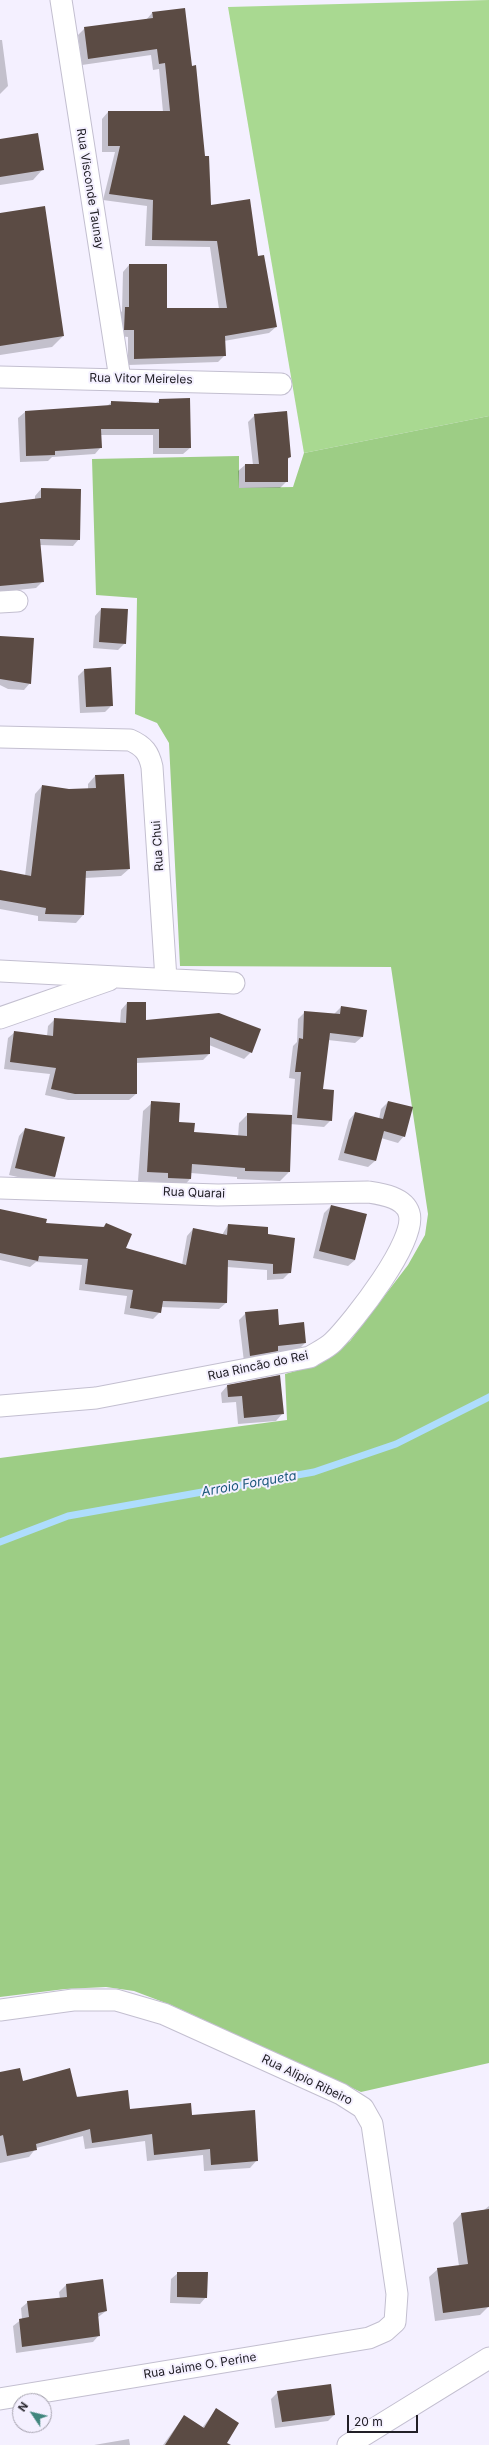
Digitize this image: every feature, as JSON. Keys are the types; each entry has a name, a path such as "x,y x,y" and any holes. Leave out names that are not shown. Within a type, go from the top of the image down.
{"street":[{"name":"Rua Visconde Taunay","path":"60,0 120,379"},
{"name":"Rua Vitor Meireles","path":"0,377 281,384"},
{"name":"Rua Chui","path":"0,737 130,740 140,744 149,754 152,767 166,979"},
{"path":"0,971 121,976 234,983"},
{"path":"0,1018 121,976"},
{"name":"Rua Quarai","path":"0,1188 218,1195 368,1192 387,1195"},
{"name":"Rua Rincão do Rei","path":"0,1406 96,1398 310,1357 332,1342 367,1303 400,1252 409,1227 409,1213 402,1204 387,1195"},
{"name":"Rua Alipio Ribeiro","path":"0,2010 73,2000 116,2000 164,2014 341,2094 363,2108 372,2124 397,2294 395,2322"},
{"name":"Rua Jaime O. Perine","path":"0,2399 369,2338 385,2331 395,2322"},
{"path":"348,2445 489,2358"}],"green space":[{"path":"489,0 489,416 304,453 228,7"},
{"path":"489,416 489,2063 361,2092 171,2005 134,1991 106,1987 65,1989 0,1997 0,1458 287,1420 285,1374 317,1365 350,1341 408,1265 425,1235 428,1214 391,967 180,966 169,743 157,723 135,714 137,598 96,595 92,459 239,456 239,488 293,487 304,453"}],"building":[{"path":"185,8 192,66 196,65 205,156 209,156 211,205 250,199 258,256 264,255 277,327 225,336 226,356 134,359 134,330 124,330 125,307 129,307 129,264 167,264 167,308 227,308 217,241 152,240 153,200 109,194 120,146 108,146 108,111 170,111 165,63 159,64 157,49 88,59 84,27 153,18 152,12"},
{"path":"38,133 44,170 0,177 0,139"},
{"path":"45,206 64,336 0,346 0,213"},
{"path":"190,398 191,448 159,448 159,429 101,429 102,448 55,451 55,455 26,456 25,411 111,405 111,401 159,403 159,399"},
{"path":"287,411 291,457 288,458 288,482 245,482 245,464 259,464 254,414"},
{"path":"41,488 81,489 80,540 40,539 44,582 0,586 0,503 41,498"},
{"path":"101,608 128,609 126,644 99,642"},
{"path":"0,636 34,638 31,684 0,679"},
{"path":"111,667 113,706 86,707 84,669"},
{"path":"124,774 130,869 86,871 84,915 45,914 46,908 0,900 0,870 31,876 42,785 69,789 96,788 95,775"},
{"path":"127,1002 146,1002 146,1020 219,1013 261,1029 252,1053 210,1037 210,1054 137,1058 137,1094 75,1094 51,1089 56,1068 10,1062 14,1031 53,1036 54,1018 126,1023"},
{"path":"341,1006 367,1010 363,1037 330,1033 323,1089 334,1090 332,1121 297,1118 301,1072 295,1072 299,1038 303,1039 304,1011 340,1014"},
{"path":"151,1101 180,1103 179,1122 195,1123 194,1132 247,1136 247,1113 292,1115 290,1172 245,1171 245,1168 192,1164 191,1179 168,1178 168,1173 147,1172"},
{"path":"388,1101 413,1107 405,1137 384,1131 376,1161 344,1153 355,1112 383,1119"},
{"path":"25,1128 65,1137 55,1177 15,1168"},
{"path":"331,1205 367,1214 355,1260 319,1251"},
{"path":"0,1209 47,1219 46,1223 104,1227 106,1223 132,1234 126,1248 186,1265 193,1228 227,1235 228,1224 268,1227 268,1234 295,1238 291,1273 273,1274 273,1264 228,1260 227,1303 163,1301 161,1313 130,1308 133,1290 85,1284 88,1259 39,1256 38,1261 0,1253"},
{"path":"278,1309 279,1325 304,1322 306,1343 278,1346 278,1351 250,1356 245,1312"},
{"path":"280,1375 284,1414 244,1418 242,1396 228,1397 227,1385"},
{"path":"20,2068 23,2081 70,2068 77,2097 128,2090 130,2109 191,2103 192,2115 255,2110 258,2161 211,2165 210,2149 154,2155 152,2134 92,2143 90,2129 36,2144 37,2150 7,2156 3,2135 0,2136 0,2072"},
{"path":"489,2209 489,2307 443,2313 437,2268 468,2264 461,2213"},
{"path":"177,2272 208,2272 207,2298 177,2297"},
{"path":"103,2279 107,2311 98,2313 100,2336 22,2347 19,2319 29,2317 27,2301 67,2297 66,2284"},
{"path":"331,2384 335,2415 282,2422 277,2391"},
{"path":"216,2408 239,2423 227,2443 231,2445 165,2445 184,2415 204,2428"}],"waterway":[{"name":"Arroio Forqueta","path":"0,1542 68,1516 314,1472 396,1444 489,1397"}]}
